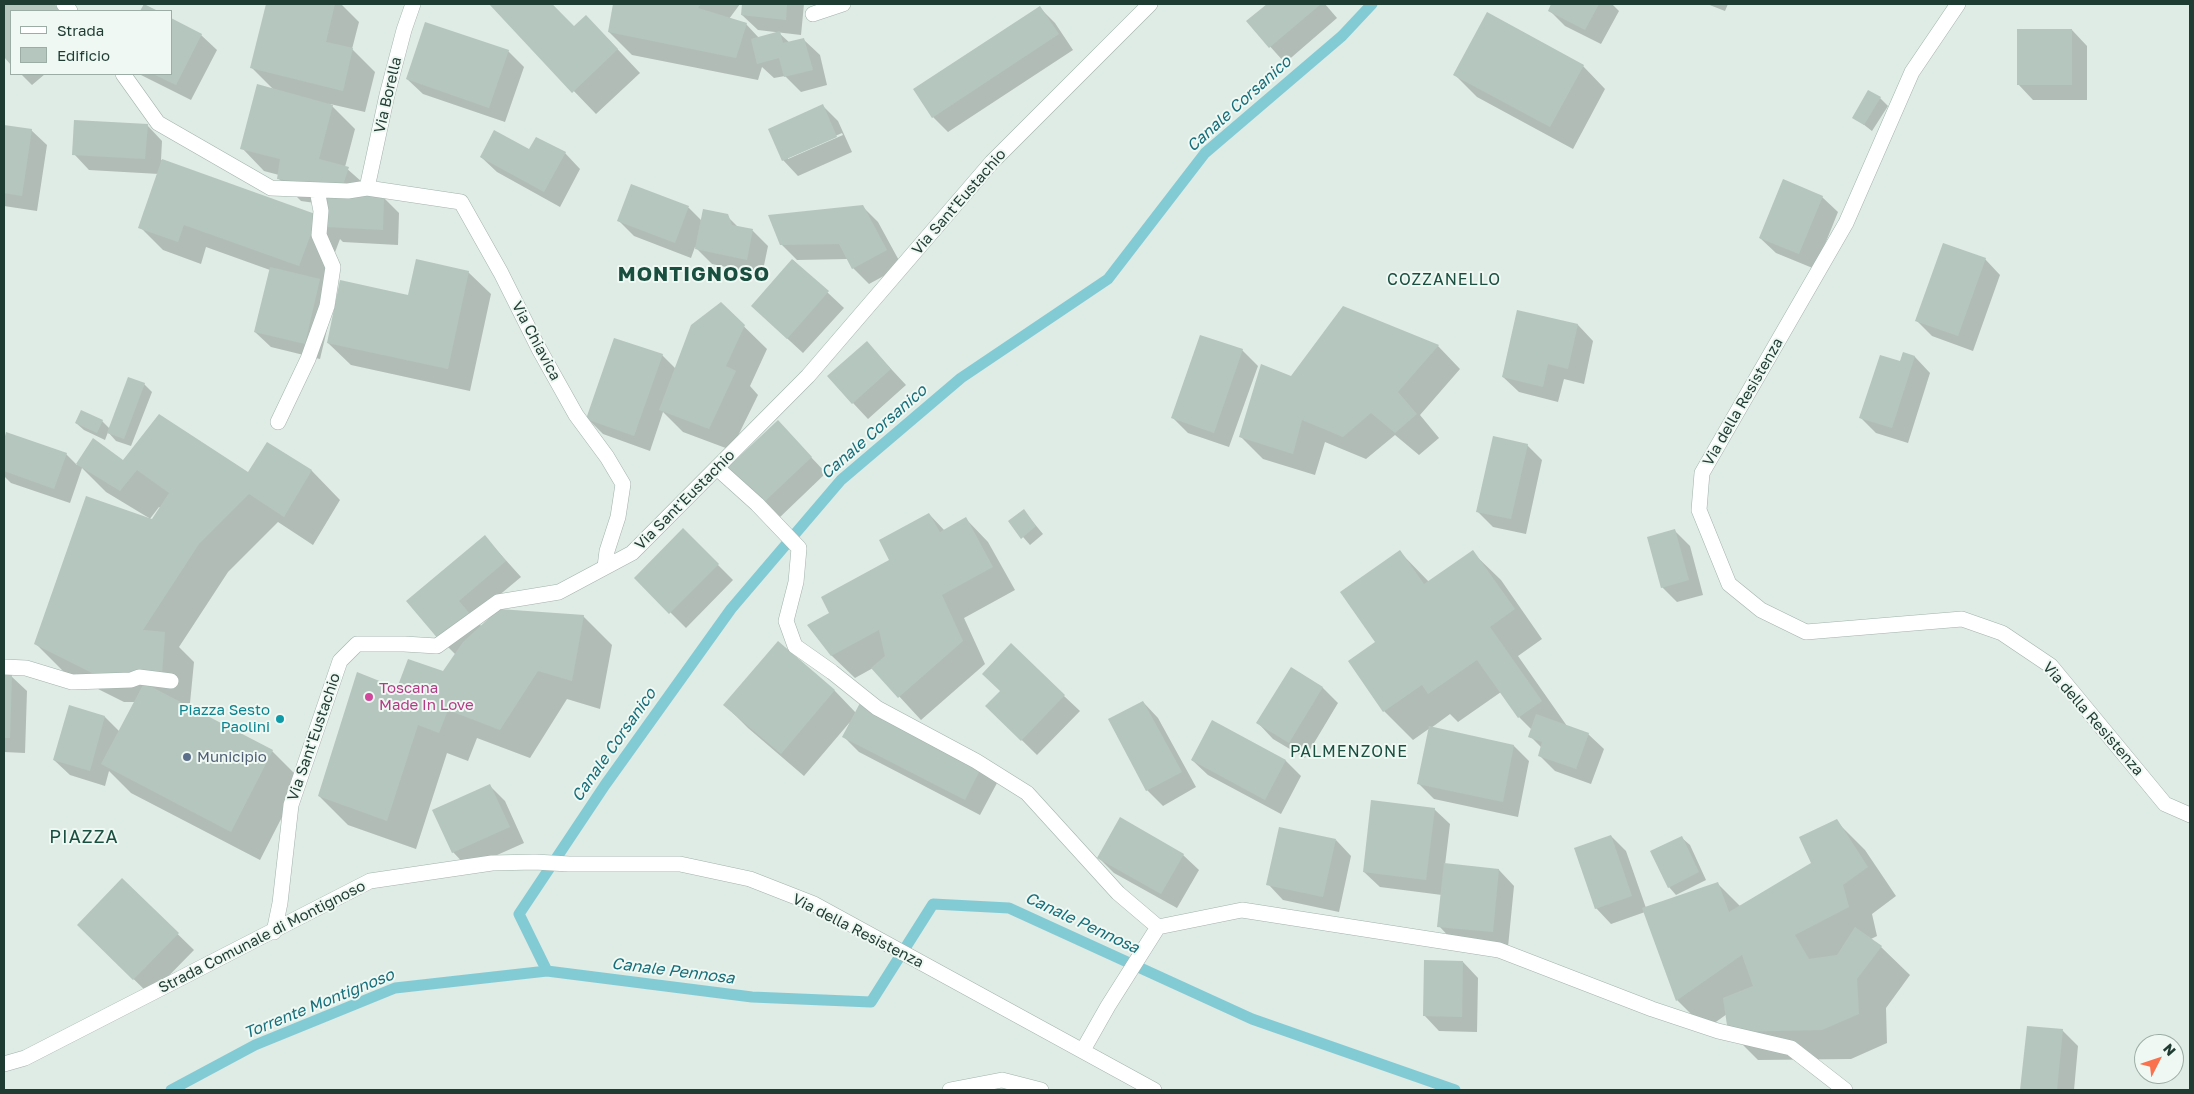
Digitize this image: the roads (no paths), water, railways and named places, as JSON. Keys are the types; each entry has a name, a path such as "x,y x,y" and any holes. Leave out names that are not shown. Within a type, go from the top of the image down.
{"street":[{"name":"Via Borella","path":"366,188 392,76 413,4"},
{"path":"814,14 843,4"},
{"name":"Via Sant'Eustachio","path":"274,932 280,902 290,805 340,661 357,644 438,646 498,602 559,592 632,553 808,376 992,162 1150,4"},
{"name":"Via della Resistenza","path":"1958,4 1912,72 1846,223 1702,473 1699,510 1729,584 1761,610 1806,632 1962,620 2002,633 2051,666 2165,804 2190,815"},
{"path":"124,75 158,123 271,188 348,191 366,188"},
{"name":"Via Chiavica","path":"366,188 460,202 501,273 539,349 576,415 607,457 623,484 618,517 607,551 605,567"},
{"path":"278,422 308,359 327,306 334,267 319,235 321,211 317,190"},
{"path":"716,468 766,513 799,548 796,582 786,621 795,646 832,672 877,708 976,761 1027,793 1118,892 1158,927"},
{"path":"4,667 26,668 72,682 131,680 139,677 171,681"},
{"name":"Via della Resistenza","path":"535,862 570,864 680,864 750,879 814,904 1154,1090"},
{"name":"Strada Comunale di Montignoso","path":"4,1064 25,1058 274,932 370,881 492,863 535,862"},
{"path":"1083,1050 1108,1006 1158,927 1242,910 1499,950 1652,1009 1718,1030 1791,1048 1844,1090"},
{"path":"950,1090 1002,1080 1041,1090"}],"waterway":[{"name":"Canale Corsanico","path":"547,971 519,914 605,785 731,609 841,480 961,378 1108,279 1205,153 1342,36 1372,4"},
{"name":"Canale Pennosa","path":"171,1090 255,1045 395,988 547,971 752,997 871,1002 933,904 1009,908 1252,1019 1455,1090"}],"place":[{"name":"Toscana Made In Love","path":"369,697"},
{"name":"Piazza Sesto Paolini","path":"280,719"},
{"name":"Municipio","path":"187,757"}],"district":[{"name":"MONTIGNOSO","path":"694,275"},
{"name":"COZZANELLO","path":"1444,280"},
{"name":"PALMENZONE","path":"1349,752"},
{"name":"PIAZZA","path":"84,837"}],"water label":[{"name":"Torrente Montignoso","path":"319,1004"}]}
